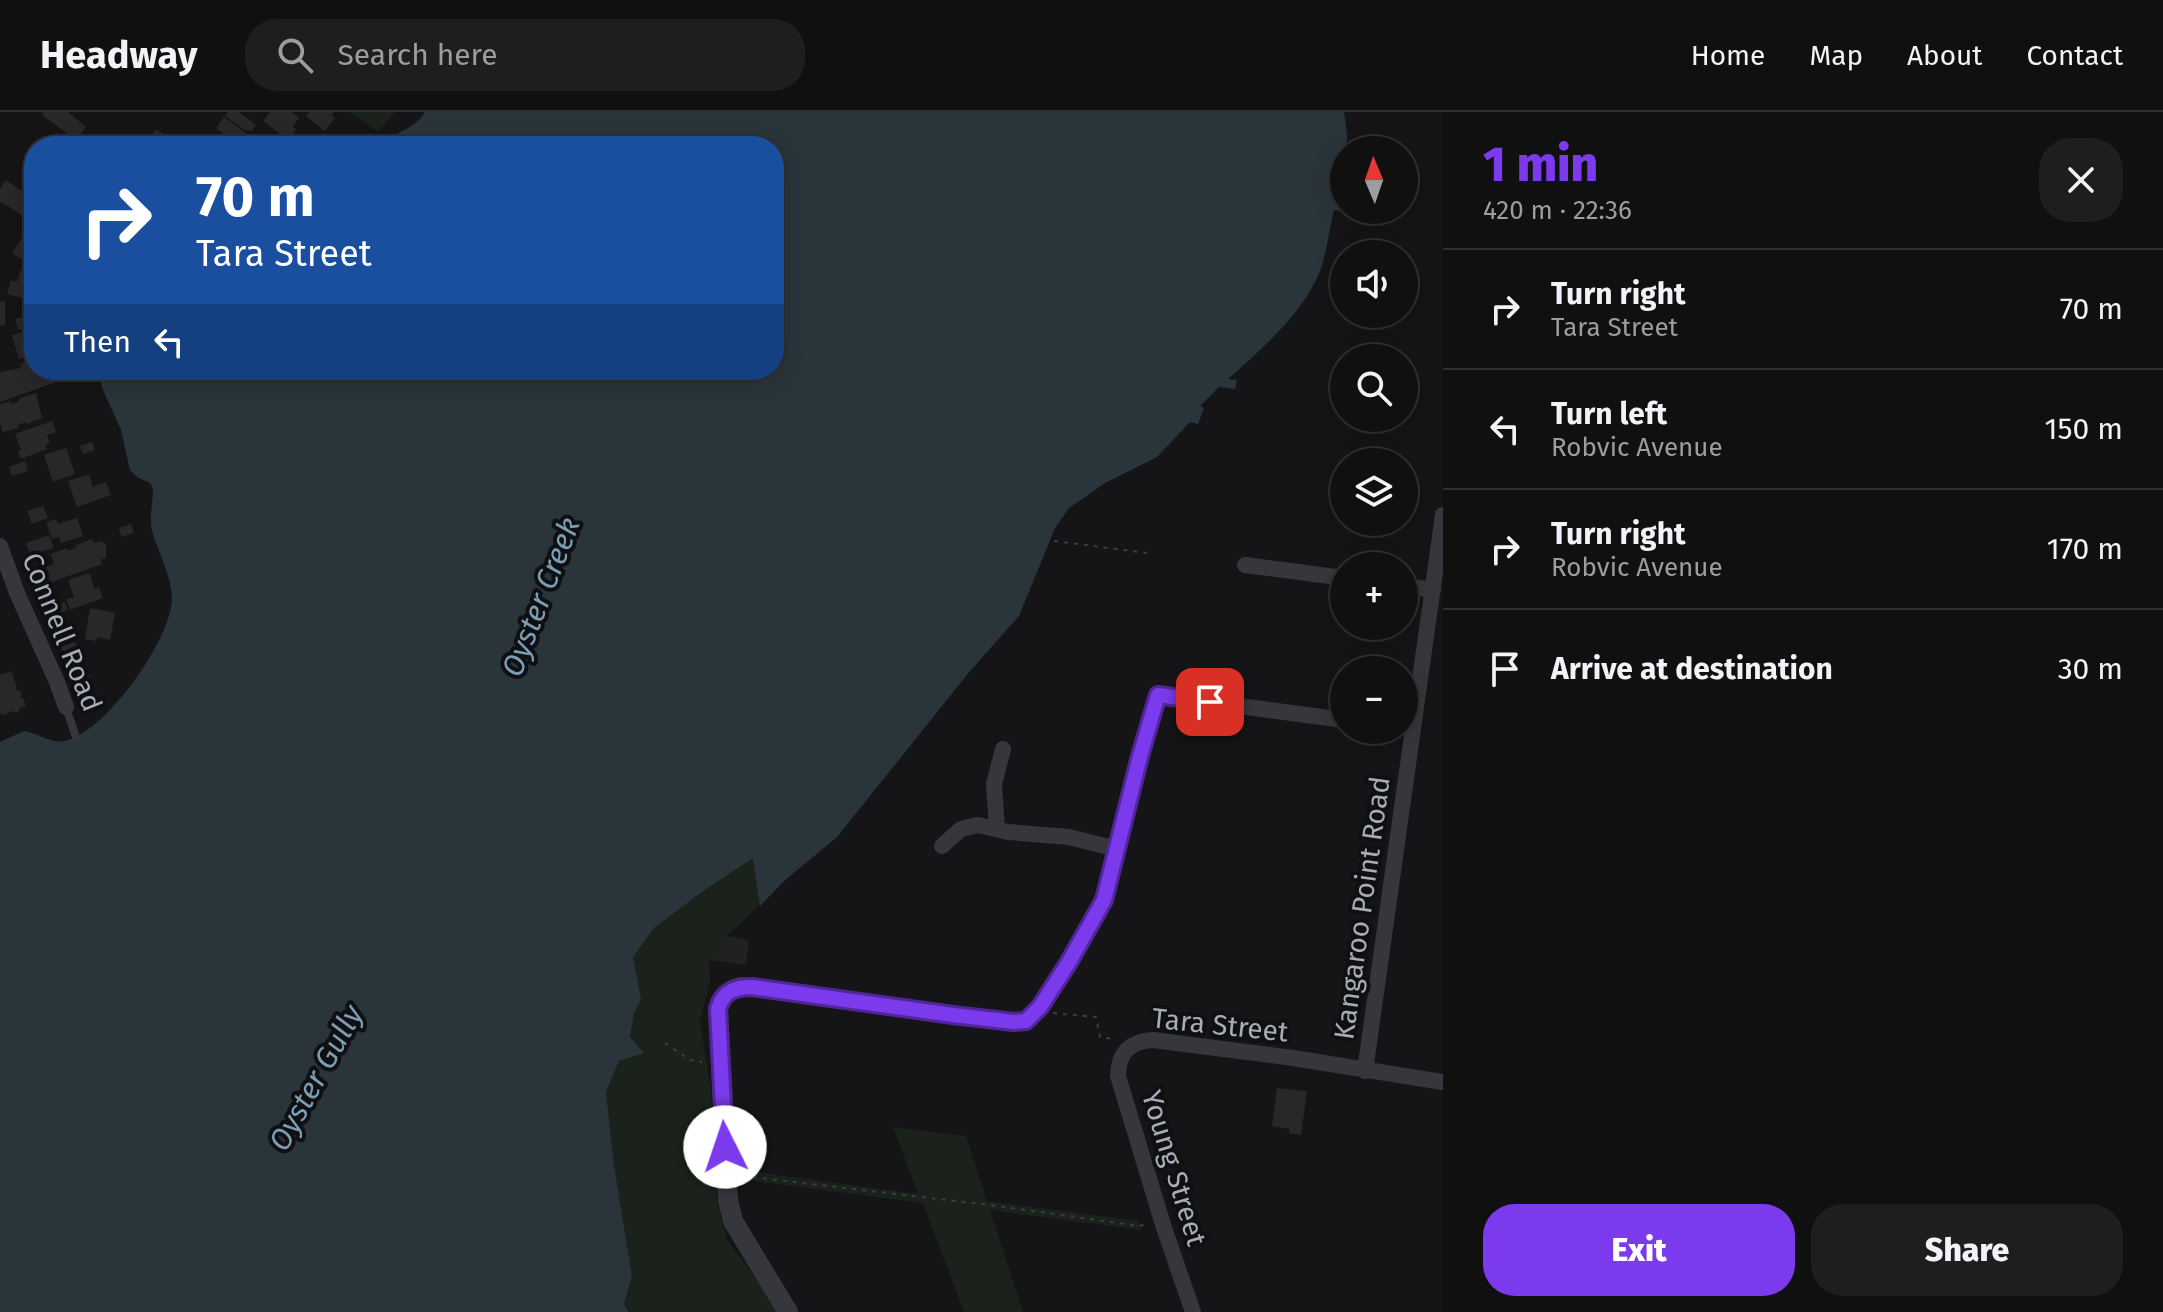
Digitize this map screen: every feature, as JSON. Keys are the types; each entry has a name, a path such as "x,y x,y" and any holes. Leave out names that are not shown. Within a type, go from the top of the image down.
{"street":[{"name":"Kangaroo Point Road","path":"1418,678 1443,515"},
{"name":"Connell Road","path":"0,546 66,707"},
{"path":"1245,565 1330,576"},
{"path":"1418,588 1433,590"},
{"path":"788,1312 733,1221 728,1200 718,1009 724,995 741,987 768,989 1014,1022 1026,1021 1040,1007 1104,900 1158,695 1330,718"},
{"name":"Kangaroo Point Road","path":"1365,1071 1407,744"},
{"path":"997,829 994,784 1003,749"},
{"path":"942,846 955,832 966,826 978,825 1019,834 1069,837 1117,849"},
{"name":"Tara Street","path":"1135,1043 1143,1040 1163,1041 1443,1082"},
{"name":"Young Street","path":"1135,1043 1120,1058 1118,1076 1161,1220 1193,1312"}],"lane":[{"name":"Connell Road","path":"66,707 76,737"}],"path":[{"path":"1054,541 1147,553"},
{"path":"1040,1007 1055,1014 1096,1017 1100,1037 1135,1043"},
{"path":"665,1043 690,1060"},
{"path":"747,1177 1140,1226 1161,1220"}],"shaded area":[{"path":"350,112 395,112 378,132"},
{"path":"1344,112 1347,136 1330,136 1331,224 1320,271 1303,302 1280,330 1228,379 1237,380 1235,389 1219,387 1200,406 1204,408 1198,424 1190,422 1157,457 1105,483 1069,508 1055,528 1019,616 970,671 837,837 784,881 727,936 709,960 710,982 700,1021 711,1090 717,1202 727,1240 774,1303 776,1312 629,1312 624,1304 632,1276 606,1092 630,1037 634,1013 641,999 633,957 654,928 769,847"},
{"path":"85,665 91,679 75,693 67,671"},
{"path":"727,936 749,940 746,965 709,960"},
{"path":"893,1127 966,1136 987,1201 1138,1221 1141,1230 990,1210 1023,1312 964,1312 923,1203 747,1180 748,1171 918,1194"}],"water":[{"path":"425,112 1344,112 1347,136 1330,136 1331,224 1313,287 1268,343 1228,379 1237,380 1235,389 1219,387 1200,406 1204,408 1198,424 1190,422 1157,457 1105,483 1069,508 1055,528 1019,616 970,671 837,837 784,881 760,906 753,858 654,928 633,957 641,999 634,1013 630,1037 644,1053 619,1061 606,1092 632,1276 624,1304 629,1312 0,1312 0,742 24,731 54,741 65,741 81,734 99,720 134,681 149,658 169,614 172,597 167,572 152,531 153,488 130,470 121,430 100,380 784,380 784,136 394,136 416,123"}],"building":[{"path":"44,112 68,112 86,127 79,136 71,136 42,115"},
{"path":"228,112 239,112 256,125 251,132 246,131 225,116"},
{"path":"270,112 291,112 299,118 291,136 283,136 263,121"},
{"path":"309,112 334,112 331,115 335,118 325,131 306,116"},
{"path":"224,117 250,136 226,136 216,128"},
{"path":"156,129 166,136 151,136"},
{"path":"6,180 24,192 24,217 0,201 0,189"},
{"path":"24,234 24,261 12,253"},
{"path":"20,270 24,271 24,298 7,294 11,280 17,282"},
{"path":"0,301 5,301 5,325 0,325"},
{"path":"24,317 24,328 18,330 15,319"},
{"path":"24,332 24,357 19,359 12,335"},
{"path":"24,363 24,380 53,380 54,383 0,402 0,372 21,368 20,364"},
{"path":"36,393 42,418 3,432 0,404 18,402 20,398"},
{"path":"52,421 56,432 47,435 50,443 45,445 47,449 21,459 15,434"},
{"path":"92,442 95,450 83,454 80,446"},
{"path":"66,448 75,474 53,482 44,455"},
{"path":"25,461 28,471 12,476 9,467"},
{"path":"89,474 93,487 106,482 111,495 77,507 68,481"},
{"path":"43,506 48,518 32,524 27,511"},
{"path":"77,518 83,536 61,543 59,537 52,539 46,522 56,519 58,524"},
{"path":"131,524 134,533 121,537 119,528"},
{"path":"49,535 54,548 30,555 26,543"},
{"path":"92,539 94,543 100,541 106,544 106,558 100,560 102,564 49,583 44,568 54,564 51,554 67,548 68,551"},
{"path":"89,573 95,589 99,587 103,598 70,610 66,599 74,597 68,580"},
{"path":"65,602 68,610 53,615 50,607"},
{"path":"90,608 115,613 110,640 97,637 96,641 85,639"},
{"path":"75,642 80,658 67,663 61,647"},
{"path":"11,671 17,688 14,689 22,692 20,697 26,706 20,708 18,713 12,711 4,715 0,714 0,675"},
{"path":"1277,1088 1307,1091 1301,1135 1289,1133 1290,1129 1272,1126"}],"route":[{"path":"725,1147 718,1040 718,1009 724,995 734,988 752,987 953,1015 1026,1021 1040,1007 1104,900 1158,695 1210,702"}],"water label":[{"name":"Oyster Creek","path":"541,597"},
{"name":"Oyster Gully","path":"316,1078"}]}
